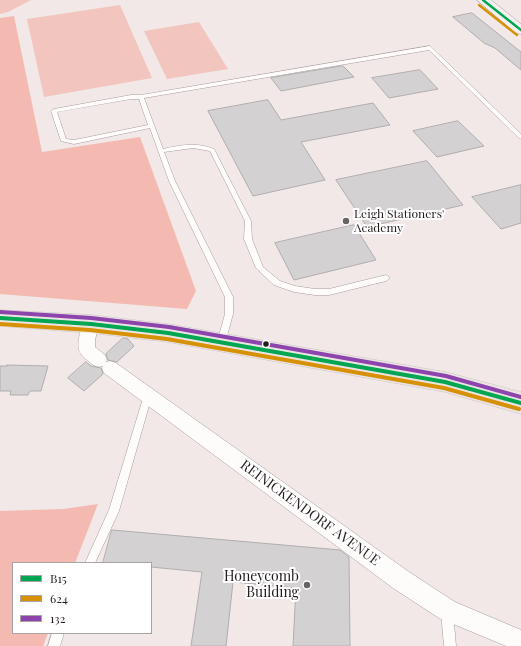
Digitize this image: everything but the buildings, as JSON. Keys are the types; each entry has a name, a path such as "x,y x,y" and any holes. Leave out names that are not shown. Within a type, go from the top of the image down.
{"main road":[{"path":"0,318 141,329 445,382 521,403"}],"street":[{"path":"482,0 521,30"},
{"name":"REINICKENDORF AVENUE","path":"91,324 87,340 87,350 104,364 401,580 446,610 521,641"}],"lane":[{"path":"152,126 74,142 63,140 54,111 130,97 142,98 430,48 521,137"},
{"path":"142,98 172,181 229,297 230,314 221,343"},
{"path":"161,151 191,146 204,146 212,150 248,221 248,239 260,268 277,283 294,289 329,292 386,278"},
{"path":"90,562 114,511 148,395"},
{"path":"446,610 450,646"},
{"path":"54,646 58,634"}],"shaded area":[{"path":"0,0 31,0 8,12 0,14"},
{"path":"120,5 152,78 44,97 27,19"},
{"path":"14,16 42,152 140,137 196,291 187,309 0,294 0,18"},
{"path":"199,22 228,69 167,79 144,31"},
{"path":"98,504 75,562 12,562 12,634 48,634 43,646 0,646 0,511 63,509"}],"transit line":[{"name":"B15","path":"483,0 521,30"},
{"name":"624","path":"479,5 517,35"},
{"name":"132","path":"0,312 91,318 169,327 446,376 521,397"},
{"name":"B15","path":"0,318 91,324 168,333 445,382 521,403"},
{"name":"624","path":"0,324 90,330 167,339 444,388 519,409"}],"place":[{"name":"Leigh Stationers' Academy","path":"346,221"},
{"name":"Honeycomb Building","path":"307,585"}]}
